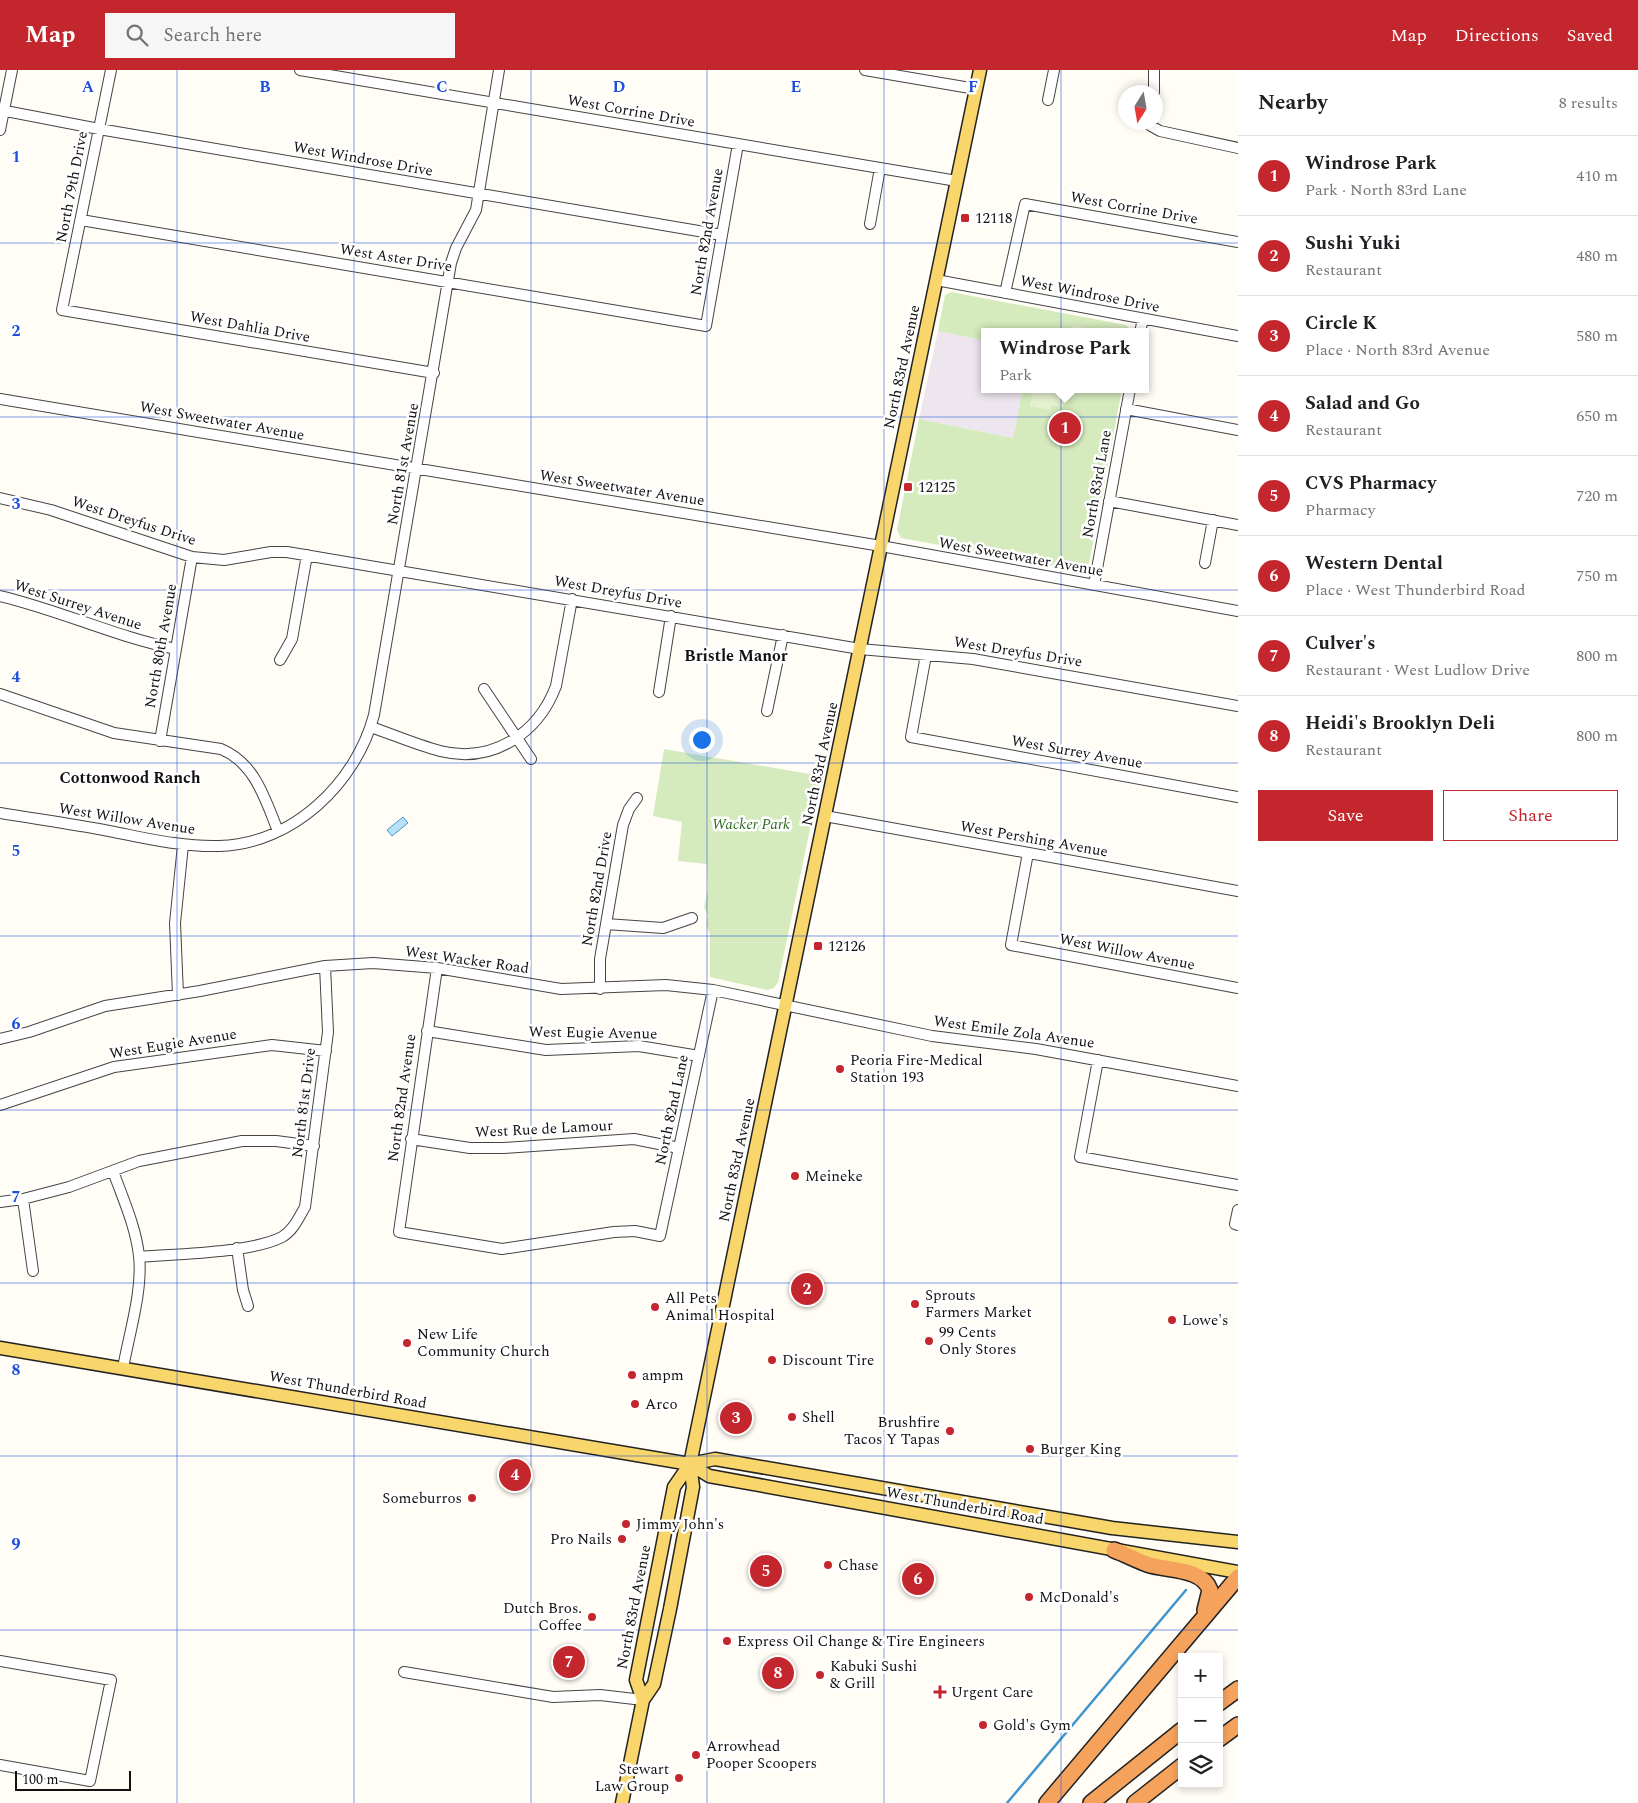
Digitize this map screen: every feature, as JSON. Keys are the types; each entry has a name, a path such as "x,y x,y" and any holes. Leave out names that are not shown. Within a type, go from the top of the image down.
{"highway":[{"path":"1114,1550 1148,1565 1204,1579 1210,1590 1202,1617"},
{"path":"1048,1803 1202,1617 1238,1577"},
{"path":"1223,1700 1238,1689"},
{"path":"1223,1736 1238,1725"},
{"path":"1090,1803 1178,1733"},
{"path":"1135,1803 1178,1769"}],"main road":[{"name":"North 83rd Avenue","path":"622,1803 643,1700 654,1684 670,1610 693,1487 690,1464 980,70"},
{"name":"West Thunderbird Road","path":"0,1348 690,1464 715,1459 1112,1528 1238,1542"},
{"name":"North 83rd Avenue","path":"643,1700 636,1680 674,1487 690,1464"},
{"name":"West Thunderbird Road","path":"690,1464 709,1476 1238,1572"}],"street":[{"path":"0,130 2,110 12,70"},
{"name":"North 79th Drive","path":"62,310 111,70"},
{"name":"West Corrine Drive","path":"300,70 957,181"},
{"name":"North 81st Avenue","path":"278,831 307,814 332,792 352,767 371,727 418,468 448,282 456,248 476,210 499,70"},
{"path":"865,70 909,74 976,89"},
{"path":"1048,100 1054,70"},
{"path":"1154,70 1154,85"},
{"name":"West Windrose Drive","path":"2,110 99,129 722,235"},
{"path":"1159,130 1182,137 1238,148"},
{"name":"North 82nd Avenue","path":"706,326 738,144"},
{"path":"870,224 880,168"},
{"name":"West Corrine Drive","path":"1005,293 1025,204 1238,242"},
{"name":"West Aster Drive","path":"81,220 706,326"},
{"name":"West Windrose Drive","path":"936,280 1238,336"},
{"name":"West Dahlia Drive","path":"62,310 434,373"},
{"path":"1141,328 1143,319"},
{"name":"North 83rd Lane","path":"1094,585 1129,393"},
{"name":"West Sweetwater Avenue","path":"0,399 881,546 1238,611"},
{"path":"1126,409 1238,430"},
{"name":"West Dreyfus Drive","path":"0,498 51,510 192,557 224,560 271,552 307,555 860,649 973,659 1238,706"},
{"path":"1109,501 1238,525"},
{"path":"1205,563 1213,520"},
{"path":"280,660 292,639 307,555"},
{"name":"North 80th Avenue","path":"160,741 192,557"},
{"name":"West Surrey Avenue","path":"0,596 30,604 139,641 176,649"},
{"path":"371,727 441,751 454,753 482,753 517,739 537,720 552,698 556,686 572,599"},
{"path":"658,692 671,616"},
{"path":"766,711 783,635"},
{"name":"West Surrey Avenue","path":"926,655 911,737 1238,797"},
{"path":"484,689 531,759"},
{"path":"0,694 114,733 221,749 232,753 243,762 259,785 278,831"},
{"name":"North 82nd Drive","path":"600,989 600,959 623,825 629,810 637,798"},
{"name":"West Willow Avenue","path":"0,813 183,845 234,844 278,831"},
{"name":"West Pershing Avenue","path":"825,816 1238,891"},
{"path":"178,995 174,942 183,845"},
{"name":"West Willow Avenue","path":"1028,853 1011,945 1238,988"},
{"path":"606,924 663,928 692,918"},
{"name":"West Wacker Road","path":"0,1040 105,1006 178,995 326,966 373,963 437,968 548,988 600,989 666,985 713,990 786,1004"},
{"name":"North 81st Drive","path":"237,1248 263,1244 283,1236 295,1224 305,1207 326,1051 326,966"},
{"name":"North 82nd Avenue","path":"437,968 399,1232 502,1249 614,1232 635,1231 660,1236"},
{"name":"North 82nd Lane","path":"660,1236 713,990"},
{"name":"West Emile Zola Avenue","path":"786,1004 932,1036 1098,1060 1238,1086"},
{"name":"West Eugie Avenue","path":"427,1031 546,1050 639,1046 699,1056"},
{"name":"West Eugie Avenue","path":"0,1105 114,1067 272,1045 326,1051"},
{"path":"1098,1060 1080,1158 1238,1185"},
{"name":"West Rue de Lamour","path":"411,1139 470,1148 634,1139 679,1148"},
{"path":"0,1202 23,1199 69,1187 139,1161 242,1141 276,1141 314,1146"},
{"path":"113,1171 132,1222 139,1257 138,1285 124,1368"},
{"path":"23,1199 33,1271"},
{"path":"1237,1224 1238,1210"},
{"path":"139,1257 237,1248 243,1290 248,1306"},
{"path":"0,1661 110,1680 90,1781 0,1765"},
{"path":"404,1672 553,1697 600,1695 643,1700"}],"shaded area":[{"path":"938,331 981,340 981,393 1022,393 1013,438 919,419"}],"green space":[{"path":"951,292 1126,325 1129,328 981,328 981,340 938,331 945,295"},
{"path":"1073,325 1088,328 1073,328"},
{"path":"1022,393 1121,393 1088,569 1081,571 901,538 897,530 919,419 1013,438"},
{"path":"1032,393 1065,393 1063,407 1051,405 1050,410 1030,406"},
{"name":"Wacker Park","path":"664,749 821,776 778,982 774,988 767,990 710,977 710,934 706,925 708,915 704,907 708,890 707,864 678,861 682,822 653,816"}],"water":[{"path":"403,817 408,823 392,836 387,830"}],"waterway":[{"path":"1007,1803 1186,1590"}],"place":[{"name":"12118","path":"965,218"},
{"name":"Windrose Park","path":"1065,428"},
{"name":"12125","path":"908,487"},
{"name":"12126","path":"818,946"},
{"name":"Peoria Fire-Medical Station 193","path":"840,1069"},
{"name":"Meineke","path":"795,1176"},
{"name":"Sushi Yuki","path":"807,1289"},
{"name":"Sprouts Farmers Market","path":"915,1304"},
{"name":"All Pets Animal Hospital","path":"655,1307"},
{"name":"Lowe's","path":"1172,1320"},
{"name":"99 Cents Only Stores","path":"929,1341"},
{"name":"New Life Community Church","path":"407,1343"},
{"name":"Discount Tire","path":"772,1360"},
{"name":"ampm","path":"632,1375"},
{"name":"Arco","path":"635,1404"},
{"name":"Shell","path":"792,1417"},
{"name":"Circle K","path":"736,1418"},
{"name":"Brushfire Tacos Y Tapas","path":"950,1431"},
{"name":"Burger King","path":"1030,1449"},
{"name":"Salad and Go","path":"515,1475"},
{"name":"Someburros","path":"472,1498"},
{"name":"Jimmy John's","path":"626,1524"},
{"name":"Pro Nails","path":"622,1539"},
{"name":"Chase","path":"828,1565"},
{"name":"CVS Pharmacy","path":"766,1571"},
{"name":"Western Dental","path":"918,1579"},
{"name":"McDonald's","path":"1029,1597"},
{"name":"Dutch Bros. Coffee","path":"592,1617"},
{"name":"Express Oil Change & Tire Engineers","path":"727,1641"},
{"name":"Culver's","path":"569,1662"},
{"name":"Heidi's Brooklyn Deli","path":"778,1673"},
{"name":"Kabuki Sushi & Grill","path":"820,1675"},
{"name":"Urgent Care","path":"940,1692"},
{"name":"Gold's Gym","path":"983,1725"},
{"name":"Arrowhead Pooper Scoopers","path":"696,1755"},
{"name":"Stewart Law Group","path":"679,1778"}],"district":[{"name":"Bristle Manor","path":"736,656"},
{"name":"Cottonwood Ranch","path":"130,778"}]}
